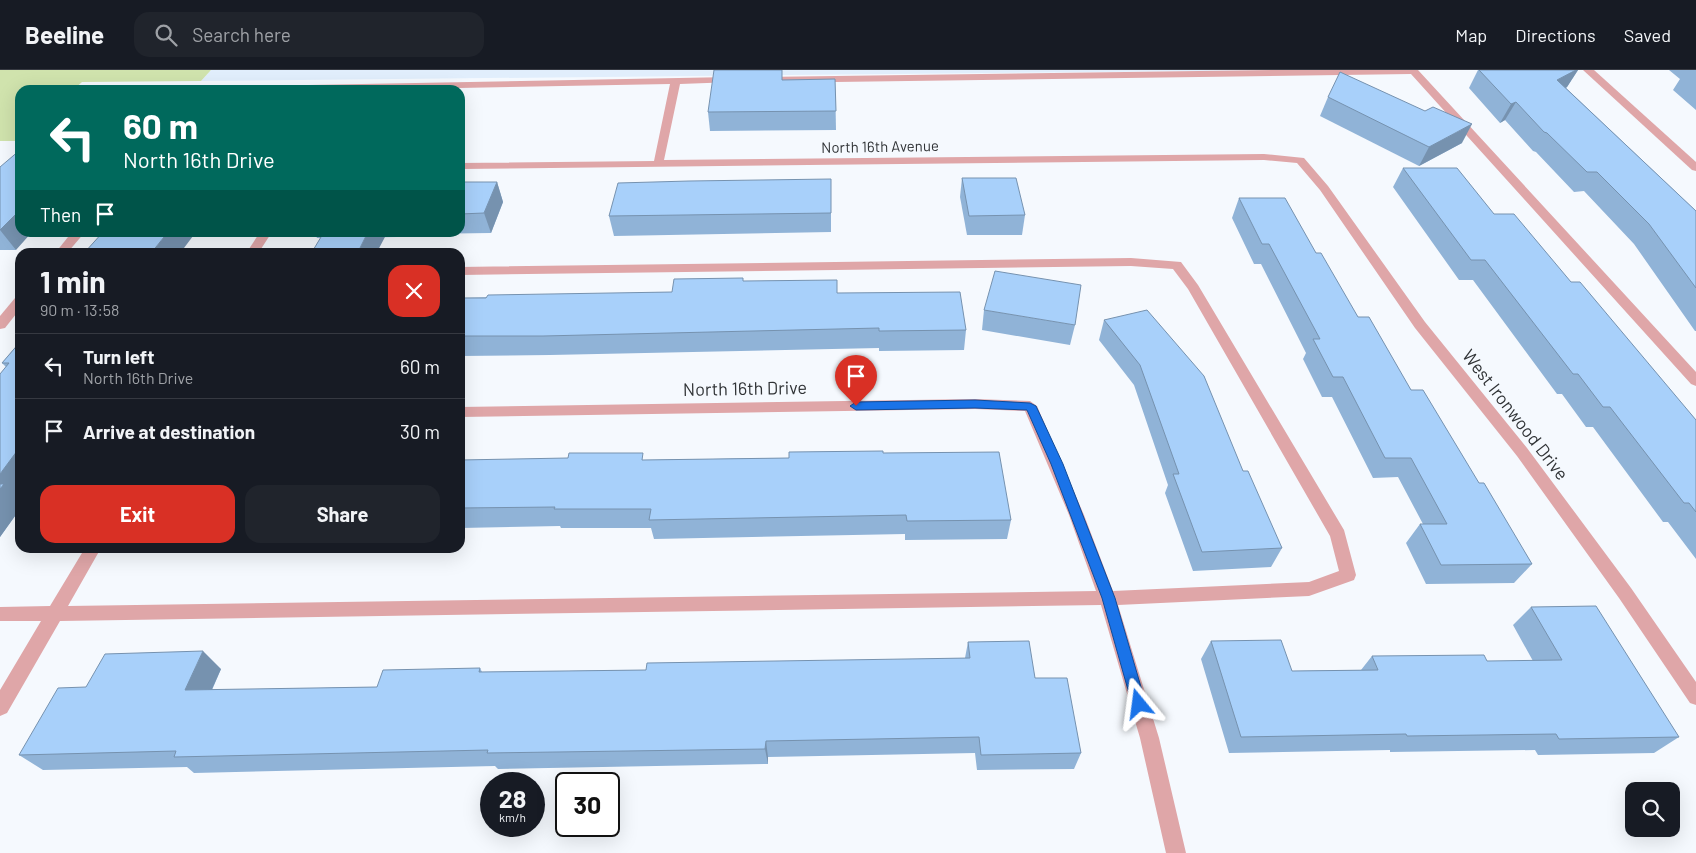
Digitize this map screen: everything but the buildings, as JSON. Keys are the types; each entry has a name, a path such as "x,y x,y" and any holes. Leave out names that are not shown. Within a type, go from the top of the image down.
{"street":[{"path":"1588,70 1696,168"},
{"path":"465,85 1414,71 1696,381"},
{"path":"658,165 676,81"},
{"name":"North 16th Avenue","path":"465,166 1264,157 1300,160"},
{"name":"West Ironwood Drive","path":"1300,160 1324,188 1420,325 1522,452 1625,593 1696,697"},
{"path":"65,248 75,237"},
{"path":"256,248 263,237"},
{"path":"0,614 1108,598 1309,589 1348,575 1338,535 1194,288 1177,265 1132,262 465,271"},
{"path":"0,325 15,307"},
{"name":"North 16th Drive","path":"465,412 975,404 1030,406 1057,464 1108,598"},
{"path":"0,706 89,553"},
{"path":"1108,598 1160,775 1176,853"}],"shaded area":[{"path":"211,70 1288,70 201,81"}],"green space":[{"path":"0,70 211,70 201,81 82,82 79,85 15,85 15,141 0,141"}],"route":[{"path":"856,406 975,404 1030,406 1057,464 1108,598 1139,704"}]}
